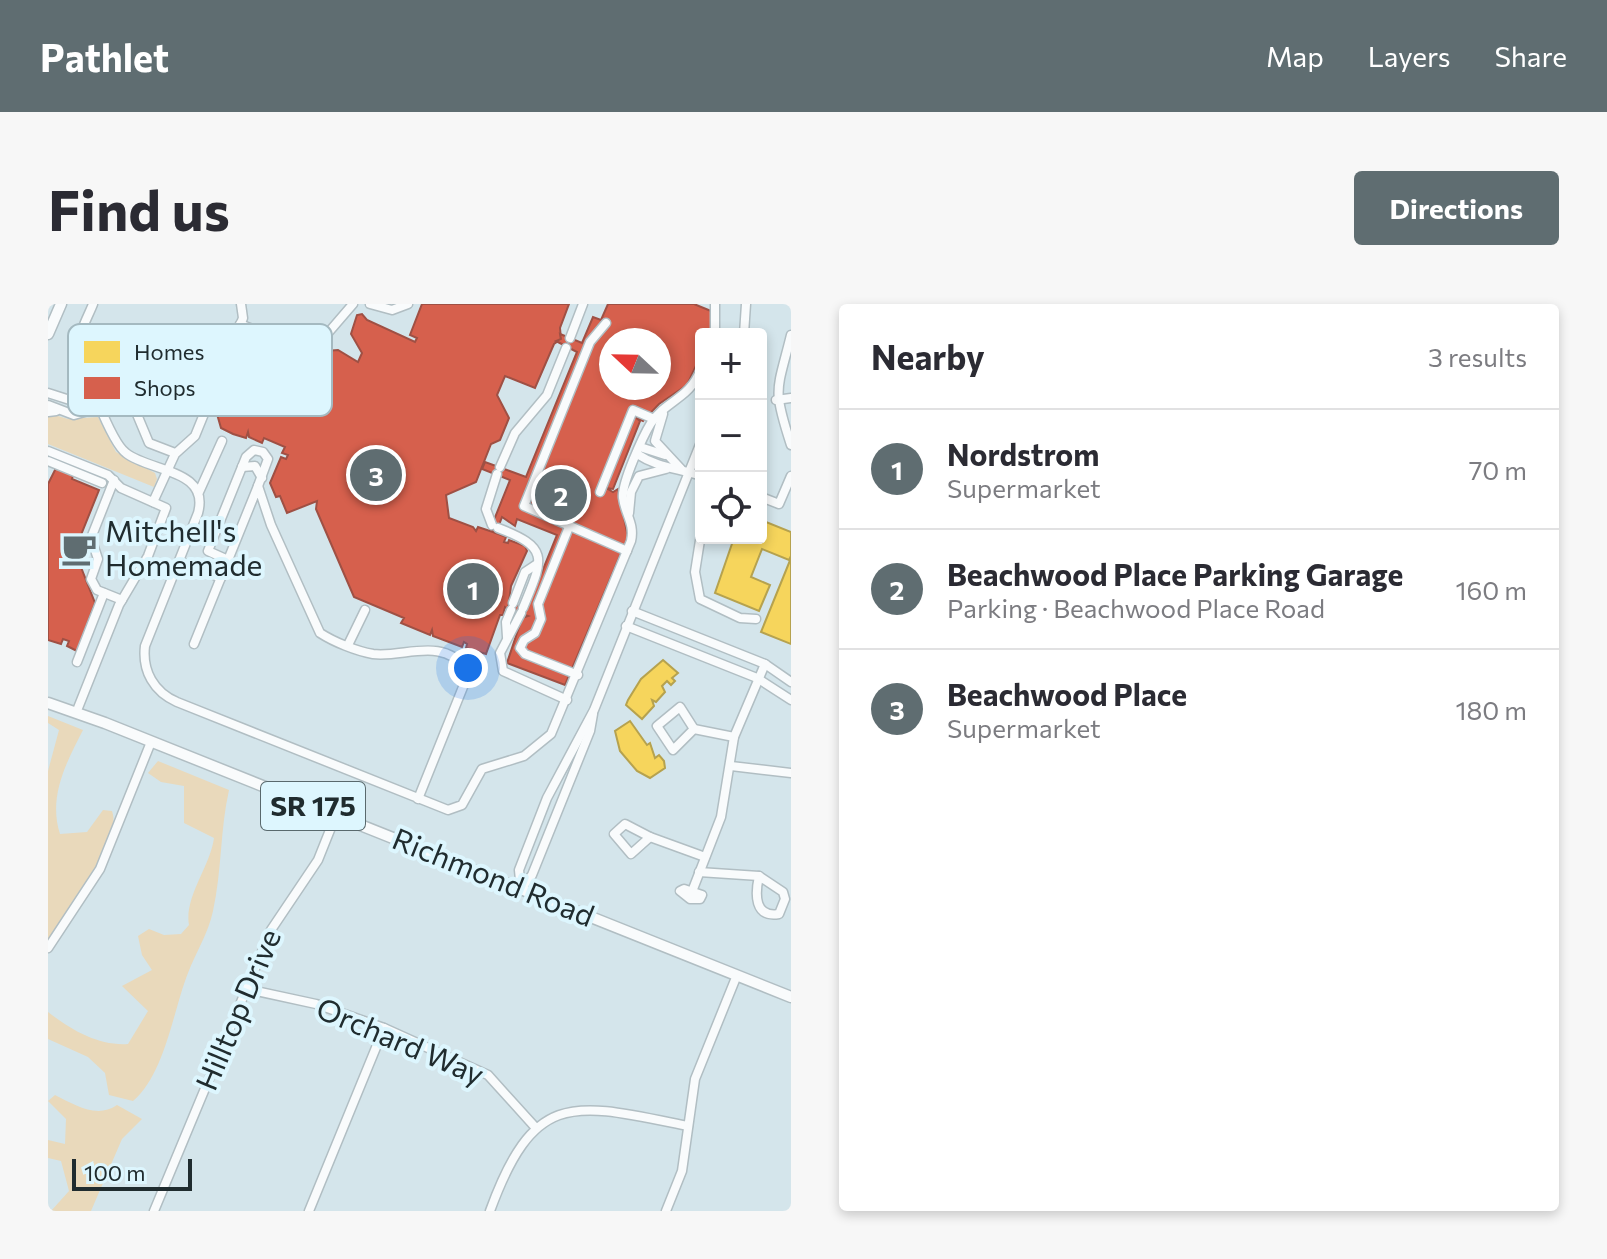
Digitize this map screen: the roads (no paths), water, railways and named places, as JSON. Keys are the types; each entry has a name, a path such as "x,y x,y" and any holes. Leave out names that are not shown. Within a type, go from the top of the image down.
{"main road":[{"path":"48,334 61,304"},
{"name":"Richmond Road","path":"48,696 101,717 105,723"},
{"name":"Richmond Road","path":"48,703 791,997"}],"street":[{"path":"87,324 93,304"},
{"path":"240,324 241,304"},
{"path":"332,328 353,304"},
{"path":"370,304 392,310 408,304"},
{"path":"570,338 583,304"},
{"path":"715,304 715,328"},
{"path":"744,328 746,304"},
{"path":"606,323 590,342 524,506 627,551"},
{"path":"791,338 776,385 776,400 788,424 791,445"},
{"path":"566,348 547,395 515,433 486,509 495,526 533,543 538,552 522,610 500,658 503,671 567,700"},
{"path":"222,441 199,492 198,513 145,646 146,669 157,689 177,702 448,810 459,808 482,769 522,757 542,745 578,675 633,534 623,495 639,451 654,419 690,391 695,381"},
{"path":"48,393 68,400"},
{"path":"776,400 791,398"},
{"path":"664,409 655,438 685,470"},
{"path":"600,492 633,410 654,419"},
{"path":"106,416 120,448 131,456 192,482 199,492"},
{"path":"138,416 149,443 175,453"},
{"path":"153,502 175,453 193,439 202,416"},
{"path":"48,451 114,480 127,491 166,510 148,556 122,600 78,708"},
{"path":"194,644 260,482 268,459 262,451 249,453 208,551 228,560"},
{"path":"639,451 673,458"},
{"path":"639,451 666,469"},
{"path":"639,451 646,467 655,471"},
{"path":"521,890 519,870 542,812 556,777 594,710 685,470 695,452"},
{"path":"48,461 102,483"},
{"path":"241,468 253,465 314,625 323,635 384,654 423,648 459,662 467,669 467,677 418,799"},
{"path":"629,514 636,480 666,469 695,474"},
{"path":"767,499 779,504 791,476"},
{"path":"114,480 91,539 98,561 91,579 96,589 122,600"},
{"path":"569,527 538,604 541,619 536,632 520,648 525,654 578,675"},
{"path":"699,544 695,572 700,599 740,618 756,619"},
{"path":"179,561 221,578"},
{"path":"507,637 506,622 525,572 537,564"},
{"path":"77,662 104,593"},
{"path":"348,645 365,610"},
{"path":"632,611 765,664 791,682"},
{"path":"626,626 757,678 791,700"},
{"path":"693,889 721,817 734,737 765,664"},
{"path":"694,729 673,750 657,726 680,707 694,729 734,737"},
{"path":"521,890 532,875 590,731 594,710"},
{"path":"48,948 100,869 151,742"},
{"path":"731,766 791,773"},
{"name":"Hilltop Drive","path":"154,1211 271,930 318,860 336,815"},
{"path":"650,837 705,857"},
{"path":"699,872 759,876 783,892 785,899 779,914 761,910 757,897 759,876"},
{"path":"666,1211 682,1171 695,1079 737,975"},
{"name":"Orchard Way","path":"247,989 316,1004 384,1028 488,1075 535,1127"},
{"path":"309,1211 384,1028"},
{"path":"490,1211 504,1171 535,1127 561,1112 604,1111 688,1126"}],"place":[{"name":"Beachwood Place","path":"376,475"},
{"name":"Beachwood Place Parking Garage","path":"561,495"},
{"name":"Mitchell's Homemade","path":"79,549"},
{"name":"Nordstrom","path":"473,589"}]}
